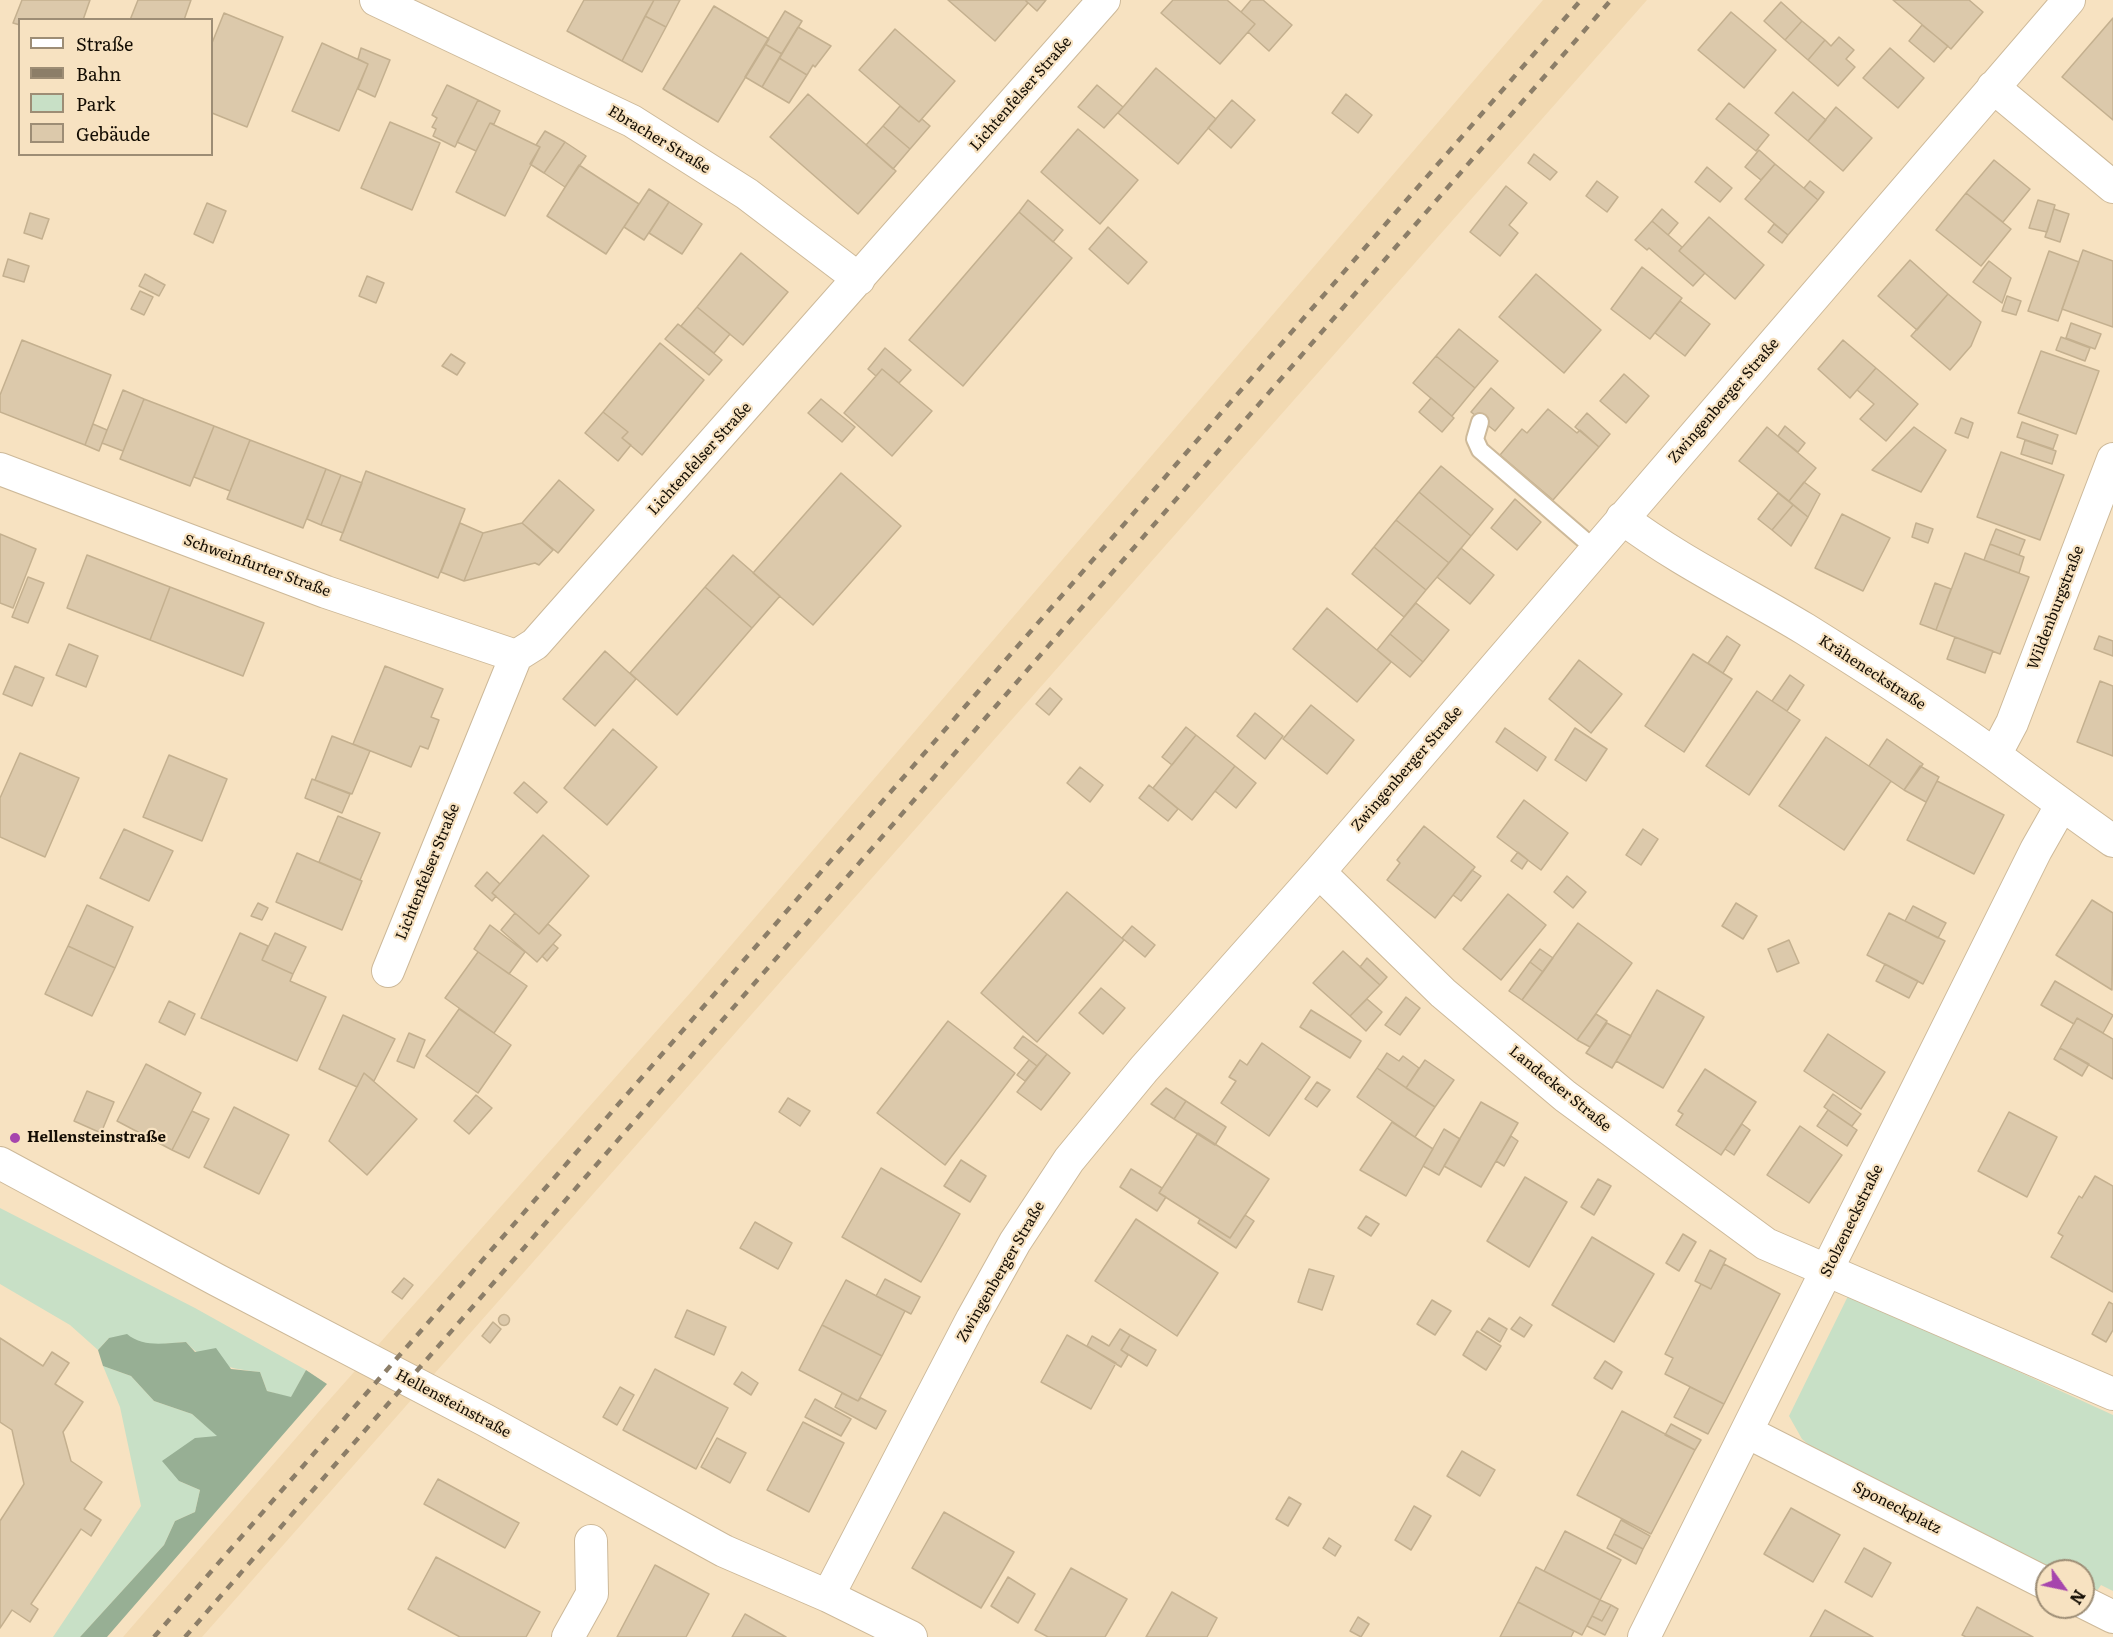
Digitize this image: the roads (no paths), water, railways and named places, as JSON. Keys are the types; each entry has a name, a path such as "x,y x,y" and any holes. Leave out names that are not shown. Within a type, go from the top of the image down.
{"street":[{"name":"Ebracher Straße","path":"376,0 632,121 747,194 859,279"},
{"name":"Lichtenfelser Straße","path":"388,971 516,656 535,645 1104,0"},
{"name":"Zwingenberger Straße","path":"828,1596 1015,1242 1069,1160 1144,1069 1319,872 2069,0"},
{"path":"1993,87 2113,187"},
{"name":"Wildenburgstraße","path":"1995,755 2012,723 2113,459"},
{"name":"Schweinfurter Straße","path":"0,469 326,592 516,656"},
{"name":"Kräheneckstraße","path":"1622,518 1646,537 1804,629 1995,755 2061,806 2113,841"},
{"name":"Stolzeneckstraße","path":"1644,1637 2031,861 2061,806"},
{"name":"Landecker Straße","path":"1319,872 1443,993 1565,1096 1766,1244 1828,1269"},
{"name":"Hellensteinstraße","path":"0,1162 227,1285 485,1420 724,1551 828,1596 911,1637"},
{"path":"1828,1269 2113,1394"},
{"name":"Sponeckplatz","path":"1746,1432 2035,1578"},
{"path":"568,1637 592,1594 591,1541"},
{"path":"2095,1608 2113,1617"}],"lane":[{"path":"1480,422 1475,438 1480,450 1595,549"}],"railway":[{"path":"154,1637 1581,0"},
{"path":"185,1637 1611,0"}],"place":[{"name":"Hellensteinstraße","path":"15,1138"}]}
